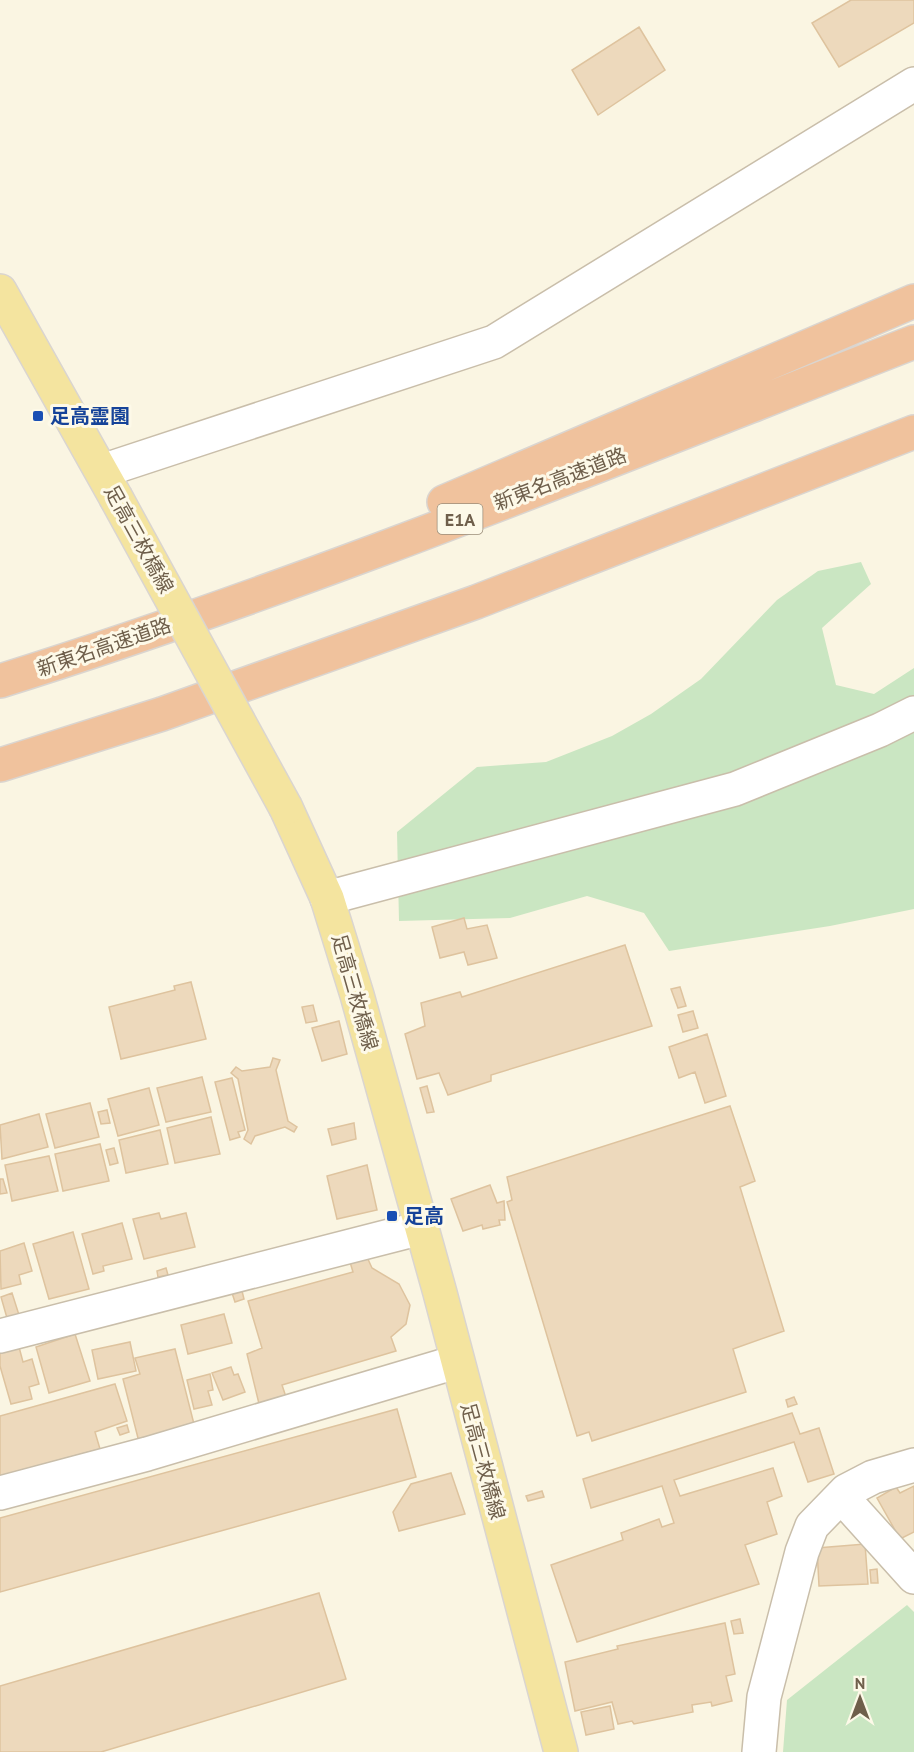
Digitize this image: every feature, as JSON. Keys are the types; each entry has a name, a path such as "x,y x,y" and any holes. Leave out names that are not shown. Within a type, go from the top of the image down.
{"highway":[{"path":"78,657 914,301"},
{"name":"新東名高速道路","path":"0,681 78,657 397,543 914,342"},
{"path":"0,765 162,714 465,606 914,432"}],"main road":[{"name":"足高三枚橋線","path":"0,291 286,808 327,898 357,995 421,1228 561,1752"}],"street":[{"path":"108,483 494,342 914,84"},
{"path":"327,898 735,789 880,730 914,713"},
{"path":"0,1336 421,1228"},
{"path":"0,1493 147,1454 456,1362"},
{"path":"759,1752 764,1697 802,1552 812,1526 841,1496 873,1477 914,1465"},
{"path":"841,1496 914,1577"}],"green space":[{"path":"861,562 871,584 822,628 836,685 874,694 914,668 914,909 830,926 669,951 644,913 587,896 510,918 399,921 397,832 477,767 546,762 612,736 651,714 701,679 777,600 818,571"},
{"path":"907,1605 914,1612 914,1752 783,1752 787,1700"}],"building":[{"path":"851,0 914,0 914,23 839,67 812,23"},
{"path":"639,27 665,70 598,115 572,70"},
{"path":"464,918 467,929 487,925 497,958 468,965 464,952 440,958 432,927"},
{"path":"625,945 652,1026 491,1075 491,1081 448,1095 439,1073 417,1079 405,1034 425,1026 421,1003 460,992 462,997"},
{"path":"191,982 206,1039 121,1059 109,1007 175,990 174,986"},
{"path":"680,987 686,1006 678,1008 671,989"},
{"path":"313,1005 317,1021 306,1023 302,1007"},
{"path":"693,1011 698,1028 683,1032 678,1015"},
{"path":"339,1021 347,1054 322,1061 312,1028"},
{"path":"707,1034 726,1096 705,1103 695,1072 679,1078 669,1047"},
{"path":"273,1058 280,1060 276,1070 288,1121 297,1127 294,1132 285,1127 255,1136 251,1144 244,1139 248,1130 238,1079 231,1073 236,1067 242,1071 270,1067"},
{"path":"202,1077 211,1112 166,1122 157,1088"},
{"path":"232,1078 245,1130 238,1132 240,1137 230,1140 215,1082"},
{"path":"427,1086 434,1112 427,1113 420,1088"},
{"path":"149,1088 159,1125 118,1136 108,1099"},
{"path":"90,1103 99,1137 55,1148 46,1114"},
{"path":"730,1106 755,1181 740,1187 784,1331 733,1349 746,1392 592,1441 589,1432 577,1436 507,1202 512,1200 507,1177"},
{"path":"107,1110 110,1123 101,1124 98,1112"},
{"path":"39,1114 48,1147 2,1159 0,1125"},
{"path":"211,1117 220,1154 175,1163 167,1128"},
{"path":"354,1123 356,1139 332,1145 328,1129"},
{"path":"160,1130 168,1164 126,1173 119,1140"},
{"path":"100,1144 109,1181 63,1191 55,1154"},
{"path":"114,1148 118,1163 110,1165 106,1150"},
{"path":"49,1156 58,1191 12,1201 5,1165"},
{"path":"367,1165 377,1210 337,1219 327,1176"},
{"path":"0,1179 3,1179 7,1193 0,1194"},
{"path":"490,1185 497,1203 504,1201 505,1220 499,1220 500,1225 483,1229 482,1225 463,1231 451,1199"},
{"path":"159,1213 161,1219 186,1213 195,1247 144,1259 133,1219"},
{"path":"122,1223 132,1259 103,1266 104,1271 93,1274 82,1234"},
{"path":"73,1232 89,1289 49,1299 33,1244"},
{"path":"24,1243 32,1271 19,1275 21,1284 1,1289 0,1251"},
{"path":"367,1257 372,1268 399,1284 410,1305 406,1324 391,1337 396,1351 282,1385 287,1400 260,1408 247,1354 262,1348 248,1301 353,1272 350,1262"},
{"path":"166,1268 168,1275 158,1277 157,1271"},
{"path":"241,1287 244,1299 235,1302 231,1290"},
{"path":"12,1293 19,1315 7,1318 1,1297"},
{"path":"224,1314 232,1343 188,1354 181,1325"},
{"path":"75,1334 90,1381 49,1393 36,1347"},
{"path":"130,1342 136,1371 98,1379 92,1350"},
{"path":"19,1347 23,1362 32,1359 39,1384 29,1387 32,1399 11,1404 0,1366 0,1351"},
{"path":"175,1349 195,1428 139,1442 123,1379 140,1374 135,1358"},
{"path":"231,1367 234,1375 238,1374 245,1392 223,1400 212,1373"},
{"path":"210,1374 213,1390 208,1391 212,1405 194,1409 187,1380"},
{"path":"115,1384 127,1421 95,1432 100,1449 0,1476 0,1416"},
{"path":"794,1397 797,1404 788,1407 786,1400"},
{"path":"397,1409 416,1477 0,1592 0,1518"},
{"path":"792,1413 800,1434 819,1428 834,1474 808,1482 794,1442 674,1480 680,1496 773,1468 782,1496 767,1502 777,1534 745,1545 759,1584 577,1642 551,1565 623,1540 621,1533 659,1519 662,1527 674,1523 662,1486 591,1508 583,1479"},
{"path":"127,1425 129,1432 120,1435 117,1428"},
{"path":"451,1473 465,1514 399,1531 393,1512 411,1484"},
{"path":"914,1486 914,1532 900,1539 877,1498 896,1487 900,1493"},
{"path":"542,1491 544,1497 528,1501 526,1496"},
{"path":"865,1544 868,1584 819,1586 817,1548"},
{"path":"877,1569 878,1583 871,1583 870,1570"},
{"path":"319,1593 346,1679 101,1752 0,1752 0,1686"},
{"path":"740,1619 743,1633 734,1634 731,1621"},
{"path":"725,1623 735,1674 726,1676 732,1701 712,1706 711,1702 692,1705 693,1712 634,1724 632,1721 618,1724 612,1702 575,1711 565,1662 618,1649 617,1646"},
{"path":"610,1706 614,1729 586,1735 581,1712"}],"place":[{"name":"足高霊園","path":"38,416"},
{"name":"足高","path":"392,1216"}]}
